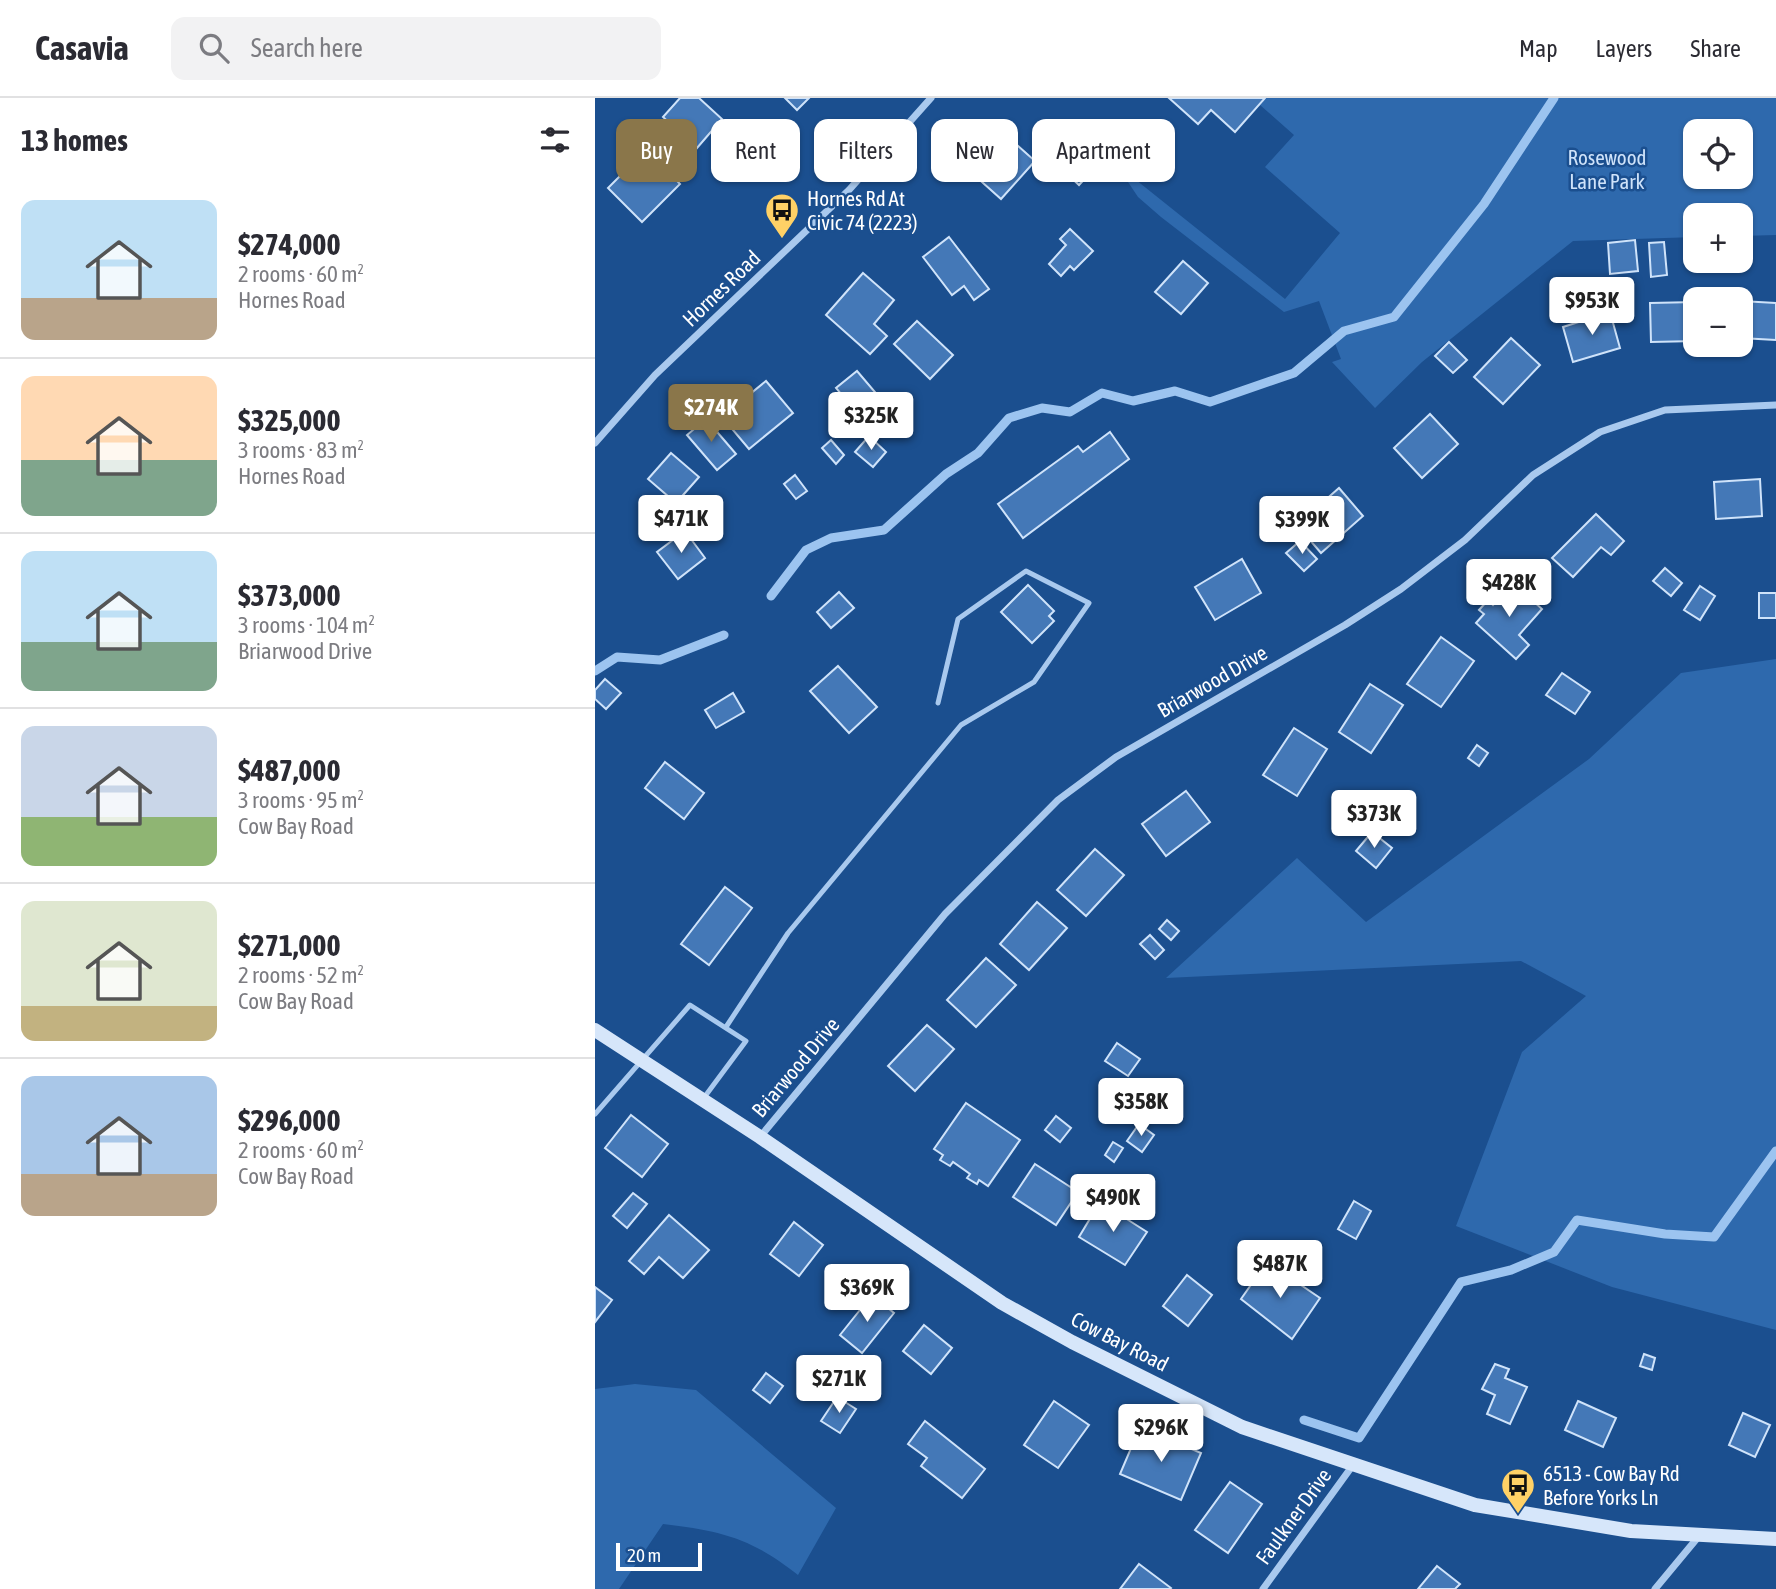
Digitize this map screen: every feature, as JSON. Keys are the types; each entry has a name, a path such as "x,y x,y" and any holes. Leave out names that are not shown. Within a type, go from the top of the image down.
{"main road":[{"name":"Cow Bay Road","path":"595,1030 760,1137 1002,1303 1072,1342 1243,1427 1475,1505 1631,1531 1776,1539"}],"street":[{"name":"Hornes Road","path":"595,443 655,375 849,190 931,98"},
{"name":"Briarwood Drive","path":"760,1137 945,914 1059,800 1116,757 1345,625 1401,589 1465,540 1533,475 1600,432 1665,410 1776,405"},
{"name":"Faulkner Drive","path":"1263,1589 1353,1465"},
{"path":"1655,1589 1700,1535"}],"lane":[{"path":"726,1027 788,933 961,725 1034,682 1089,603 1026,571 998,589 958,619 938,704"},
{"path":"595,1114 690,1005 746,1041 702,1100"}],"green space":[{"name":"Rosewood Lane Park","path":"1265,98 1776,98 1776,235 1753,236 1753,203 1683,203 1683,237 1573,241 1422,362 1375,408 1332,362 1341,359 1319,301 1284,312 1161,217 1138,197 1128,182 1139,182 1285,299 1340,233 1265,167 1294,135 1260,105"},
{"path":"1776,659 1776,1330 1612,1287 1456,1226 1522,1052 1586,996 1521,961 1166,978 1297,858 1366,922 1589,759 1681,673"},
{"path":"635,1384 696,1390 836,1508 798,1575 765,1552 735,1538 663,1524 619,1589 595,1589 595,1389"}],"building":[{"path":"680,98 699,98 722,119 711,119 711,132 697,148 697,119 663,117"},
{"path":"785,98 809,98 797,110"},
{"path":"1169,98 1265,98 1235,132 1211,110 1198,124"},
{"path":"1018,146 1032,158 1032,164 1018,180"},
{"path":"616,180 680,184 642,222 608,188"},
{"path":"982,182 1016,182 1001,199"},
{"path":"1070,229 1093,251 1074,270 1070,266 1061,276 1049,264 1066,245 1060,239"},
{"path":"949,237 989,289 974,300 964,286 952,295 923,257"},
{"path":"1635,240 1638,271 1610,274 1608,243"},
{"path":"1664,242 1667,275 1651,277 1649,243"},
{"path":"1183,261 1208,283 1181,314 1155,292"},
{"path":"863,273 894,300 874,324 887,336 870,354 826,315"},
{"path":"1683,302 1683,341 1651,342 1650,303"},
{"path":"1753,302 1776,303 1776,340 1753,339"},
{"path":"1610,312 1620,348 1573,362 1563,327"},
{"path":"917,321 953,355 930,379 894,344"},
{"path":"1511,338 1540,365 1503,404 1474,377"},
{"path":"1449,342 1467,360 1453,373 1435,356"},
{"path":"857,371 886,405 856,429 848,420 856,412 836,388"},
{"path":"766,381 793,413 749,449 722,417"},
{"path":"1430,414 1458,444 1422,478 1394,448"},
{"path":"706,419 736,454 717,470 687,435"},
{"path":"1110,432 1129,459 1023,538 998,504 1078,446 1083,452"},
{"path":"869,436 886,452 873,467 855,452"},
{"path":"831,440 844,455 836,464 822,448"},
{"path":"671,453 699,477 676,503 648,479"},
{"path":"795,475 807,491 796,499 784,484"},
{"path":"1760,479 1762,516 1716,519 1714,482"},
{"path":"1339,488 1363,516 1321,553 1297,525"},
{"path":"1596,514 1624,541 1611,555 1601,547 1573,577 1552,558"},
{"path":"685,531 705,558 678,579 657,552"},
{"path":"1300,541 1317,559 1304,571 1286,553"},
{"path":"1242,559 1261,593 1215,620 1195,587"},
{"path":"1665,568 1682,583 1671,596 1653,581"},
{"path":"1513,583 1542,609 1519,635 1529,645 1516,659 1476,623 1484,614 1479,610 1488,600 1493,605"},
{"path":"1028,585 1054,611 1049,616 1054,621 1032,643 1001,612"},
{"path":"1700,586 1715,596 1700,620 1684,610"},
{"path":"839,592 854,608 831,628 817,612"},
{"path":"1759,593 1776,593 1776,618 1759,618"},
{"path":"1441,637 1474,661 1441,707 1407,684"},
{"path":"838,666 877,707 849,733 810,691"},
{"path":"1562,673 1590,692 1575,714 1546,695"},
{"path":"605,679 621,693 606,709 595,699 595,690"},
{"path":"1370,684 1403,705 1371,753 1339,732"},
{"path":"733,693 744,712 716,728 705,710"},
{"path":"1294,728 1327,749 1297,796 1263,775"},
{"path":"1477,745 1488,753 1479,766 1468,758"},
{"path":"665,762 704,793 684,819 645,788"},
{"path":"1186,791 1210,822 1166,856 1142,824"},
{"path":"1390,805 1405,815 1396,829 1381,819"},
{"path":"1372,832 1392,848 1376,868 1356,851"},
{"path":"1095,849 1124,875 1086,916 1057,890"},
{"path":"725,887 752,908 709,965 681,944"},
{"path":"1037,902 1067,928 1029,970 1000,944"},
{"path":"1167,920 1179,931 1171,940 1159,929"},
{"path":"1150,935 1164,950 1155,959 1140,944"},
{"path":"986,958 1016,985 976,1027 947,1000"},
{"path":"927,1025 954,1049 915,1091 888,1066"},
{"path":"1117,1043 1140,1059 1128,1076 1105,1061"},
{"path":"966,1103 1020,1140 988,1186 979,1180 977,1184 967,1178 970,1174 953,1162 950,1166 940,1160 943,1155 934,1149"},
{"path":"631,1115 668,1144 642,1177 605,1148"},
{"path":"1056,1116 1071,1128 1060,1142 1045,1130"},
{"path":"1139,1124 1154,1135 1142,1152 1127,1141"},
{"path":"1113,1142 1123,1148 1114,1162 1105,1155"},
{"path":"1035,1164 1078,1192 1056,1225 1013,1197"},
{"path":"633,1193 647,1204 627,1228 613,1216"},
{"path":"1354,1201 1371,1211 1356,1239 1338,1229"},
{"path":"1100,1202 1147,1232 1125,1265 1079,1237"},
{"path":"669,1215 709,1250 683,1278 659,1257 644,1274 629,1261"},
{"path":"794,1222 823,1245 799,1276 770,1254"},
{"path":"1267,1262 1320,1298 1292,1339 1241,1299"},
{"path":"1187,1275 1212,1295 1188,1326 1163,1306"},
{"path":"595,1287 612,1300 595,1322"},
{"path":"872,1295 894,1313 862,1353 840,1335"},
{"path":"924,1325 952,1348 931,1374 903,1351"},
{"path":"1644,1354 1655,1358 1652,1370 1640,1366"},
{"path":"1495,1364 1509,1369 1505,1378 1527,1387 1510,1424 1487,1414 1495,1395 1482,1389"},
{"path":"766,1373 783,1386 770,1403 753,1390"},
{"path":"837,1397 856,1409 840,1433 821,1421"},
{"path":"1054,1401 1089,1425 1058,1468 1024,1445"},
{"path":"1578,1401 1616,1418 1603,1447 1565,1430"},
{"path":"1743,1413 1770,1425 1755,1457 1729,1445"},
{"path":"925,1421 985,1469 962,1498 921,1466 927,1458 908,1444"},
{"path":"1140,1427 1201,1453 1181,1500 1120,1474"},
{"path":"1230,1482 1262,1504 1228,1553 1195,1530"},
{"path":"1139,1564 1171,1588 1120,1589"},
{"path":"1437,1566 1460,1584 1455,1589 1418,1589"}],"waterway":[{"path":"771,596 806,550 831,538 884,530 946,474 978,453 1009,418 1042,408 1070,412 1102,393 1133,401 1175,391 1210,402 1294,373 1344,331 1394,317 1484,204 1554,98"},
{"path":"595,671 617,657 660,660 724,635"},
{"path":"1304,1420 1359,1438 1461,1282 1511,1270 1554,1252 1577,1220 1665,1234 1714,1237 1776,1151"}],"place":[{"name":"Hornes Rd At Civic 74 (2223)","path":"782,240"},
{"name":"6513 - Cow Bay Rd Before Yorks Ln","path":"1518,1515"}]}
